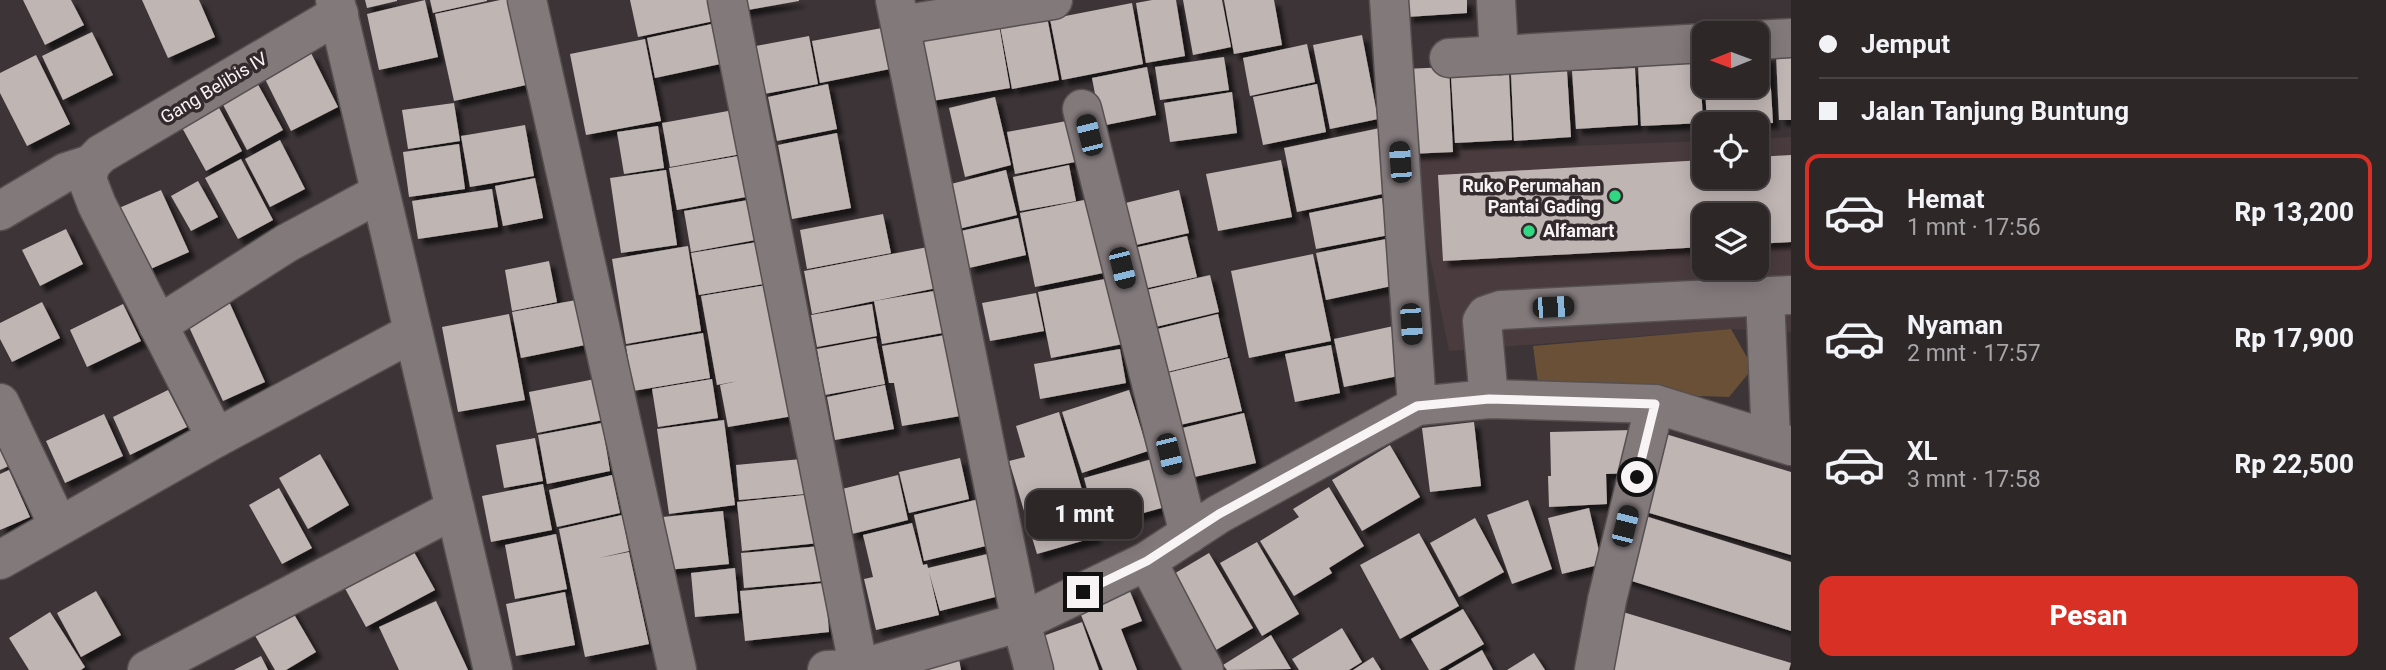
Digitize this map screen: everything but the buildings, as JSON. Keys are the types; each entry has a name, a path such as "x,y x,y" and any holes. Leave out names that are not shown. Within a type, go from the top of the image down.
{"street":[{"path":"527,0 677,670"},
{"path":"727,0 848,670 1020,622 1147,561 1324,455 1417,406 1489,399 1655,404 1781,443 1778,295 1501,310 1486,315 1482,321 1489,399"},
{"path":"1034,670 1020,622 898,13 1054,0"},
{"path":"1389,0 1417,406"},
{"path":"1496,0 1499,55"},
{"path":"337,7 493,670"},
{"name":"Gang Belibis IV","path":"0,211 66,172 91,164 102,154 337,7"},
{"path":"1769,39 1791,38"},
{"path":"1449,58 1692,44"},
{"path":"1082,109 1189,534"},
{"path":"91,164 87,178 97,205 216,438"},
{"path":"158,325 287,243 380,193"},
{"path":"0,560 58,525 412,333"},
{"path":"0,403 58,525"},
{"path":"1594,670 1607,600 1655,404"},
{"path":"147,670 455,509"},
{"path":"1147,561 1205,670"}],"shaded area":[{"path":"1791,137 1791,332 1731,329 1449,351 1409,152 1692,141 1692,189 1769,189 1769,138"},
{"path":"1731,329 1753,368 1729,397 1539,391 1533,346"}],"place":[{"name":"Ruko Perumahan Pantai Gading","path":"1615,196"},
{"name":"Alfamart","path":"1529,231"}],"route":[{"path":"1083,592 1147,561 1219,514 1417,406 1489,399 1655,404 1637,477"}]}
